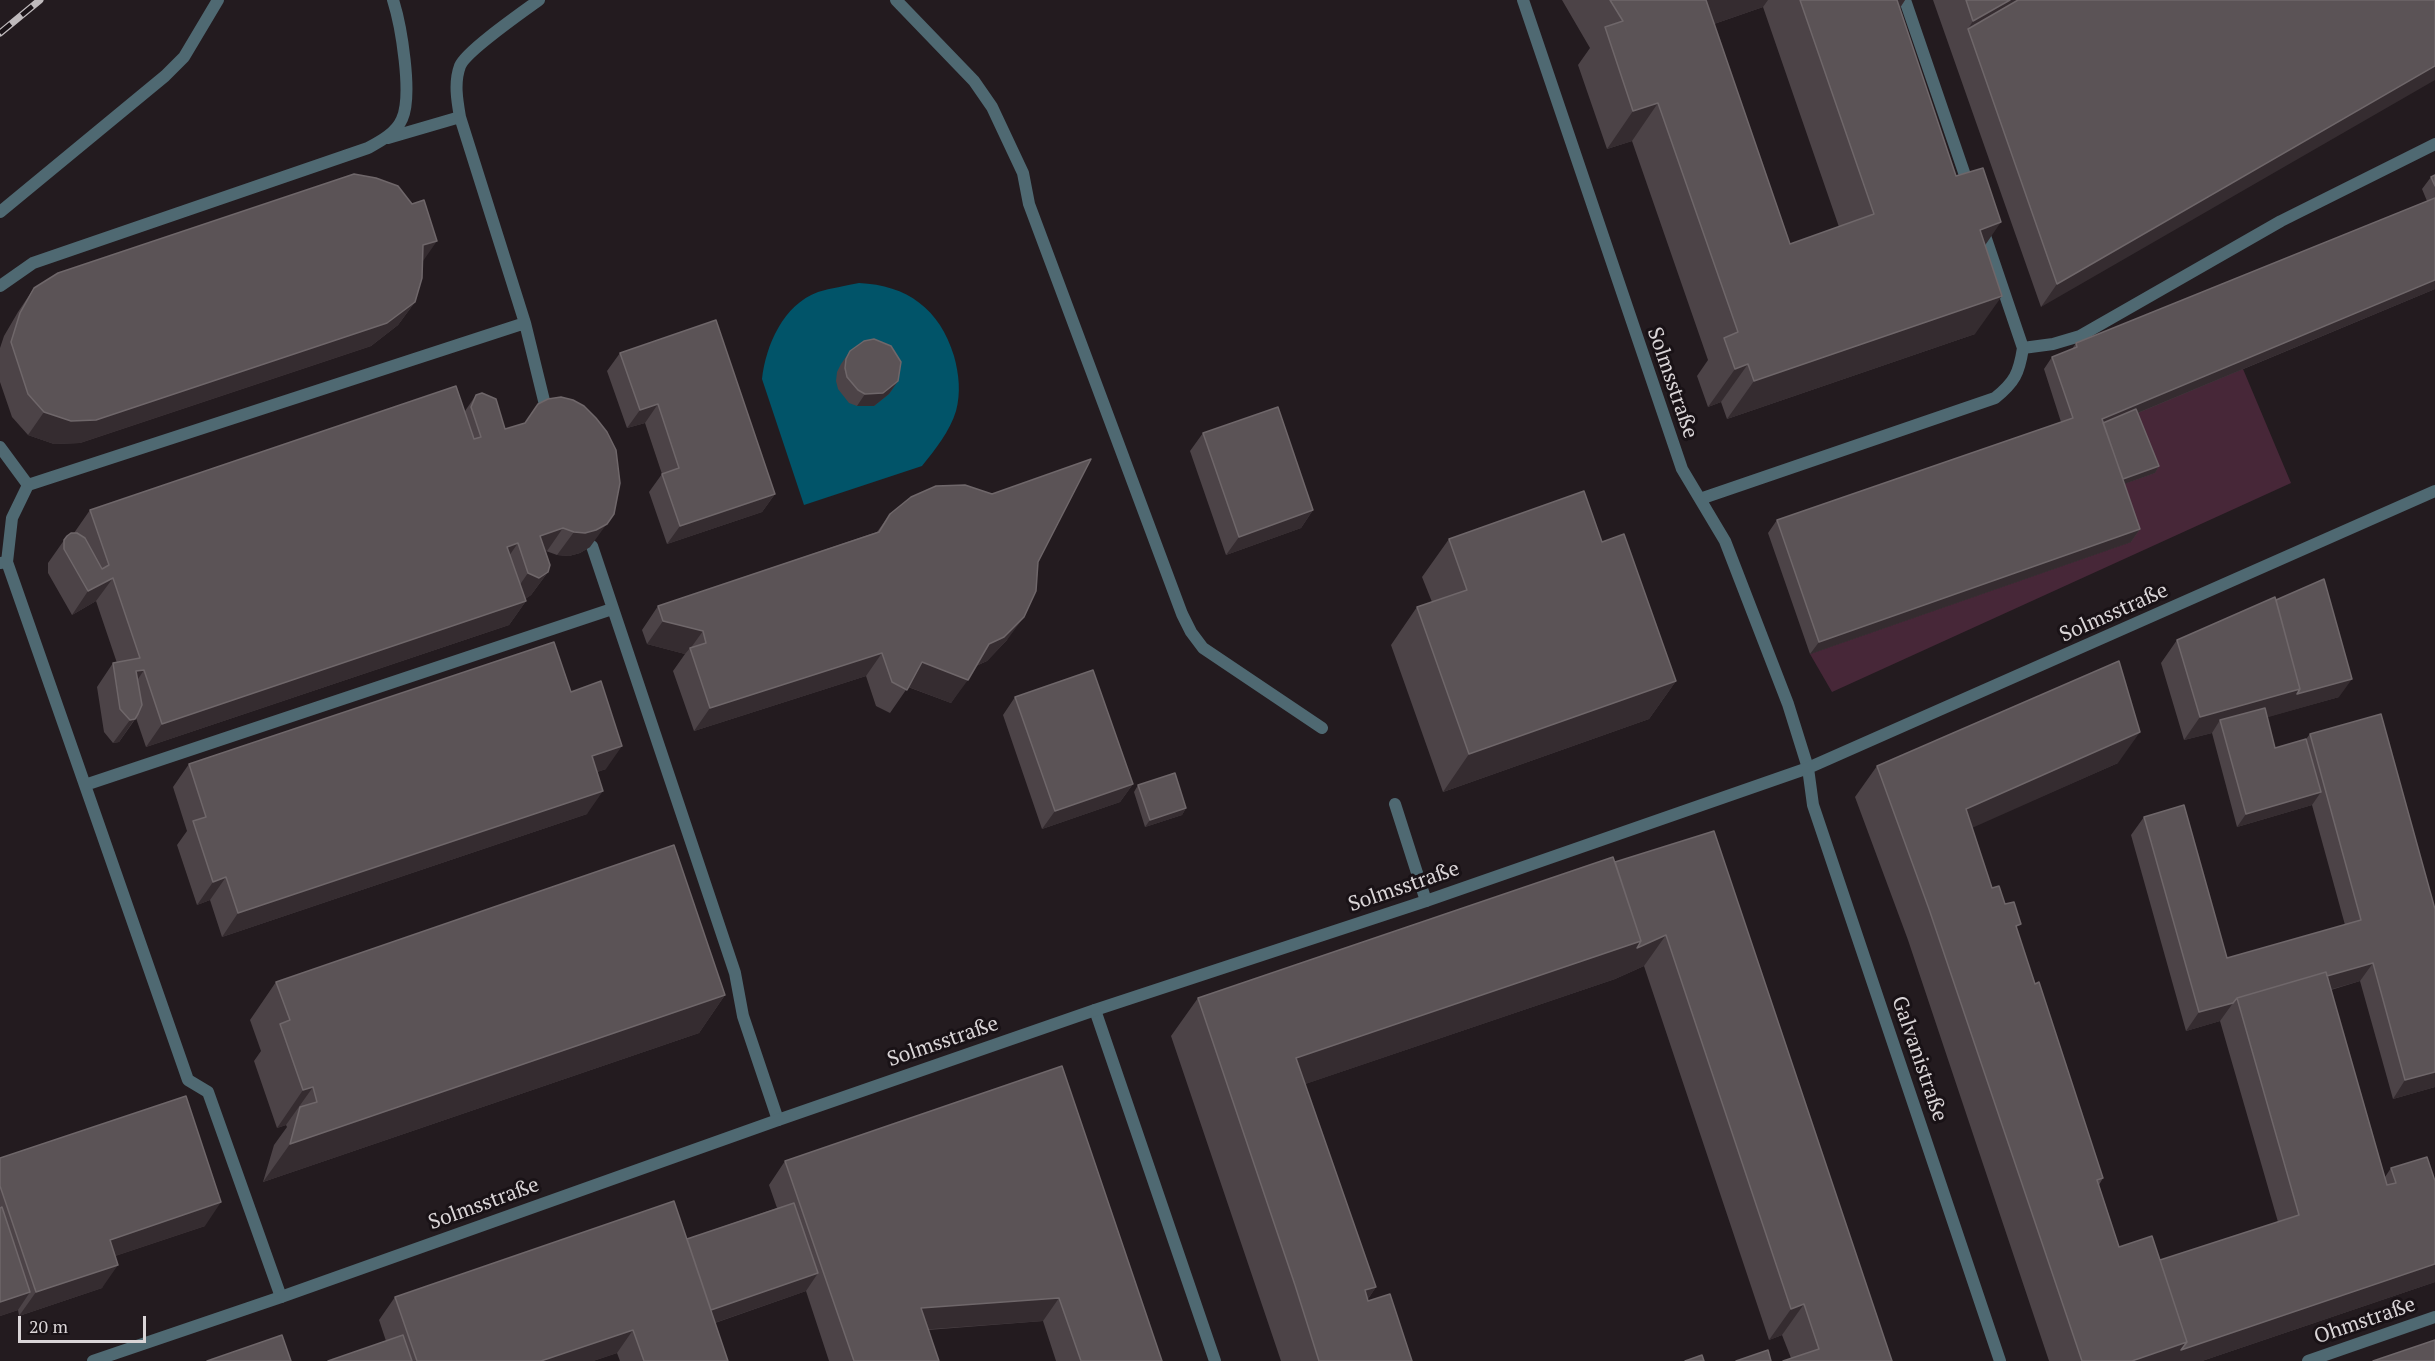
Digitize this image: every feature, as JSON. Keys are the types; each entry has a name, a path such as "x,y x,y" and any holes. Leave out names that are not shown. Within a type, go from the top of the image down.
{"street":[{"path":"0,212 165,76 184,57 218,0"},
{"path":"387,138 402,120 407,101 400,20 393,0"},
{"path":"539,0 483,42 460,64 456,91 460,117 525,323 549,421"},
{"path":"896,0 974,81 992,107 1023,173 1029,204 1103,407 1182,614 1191,632 1203,648 1322,728"},
{"name":"Solmsstraße","path":"1523,0 1682,469 1725,541 1793,718 1808,768"},
{"path":"1700,499 1995,398 2010,385 2020,369 2023,348 1905,0"},
{"path":"0,286 33,263 368,148 387,138 460,117"},
{"path":"2023,348 2053,344 2080,336 2282,221 2435,144"},
{"path":"281,1297 208,1092 188,1080 85,785 3,562 6,519 28,485 525,323"},
{"path":"0,447 28,485"},
{"name":"Solmsstraße","path":"93,1361 281,1297 778,1119 1095,1010 1426,901 1808,768 2435,491"},
{"path":"592,546 735,973 743,1016 778,1119"},
{"path":"85,785 612,609"},
{"name":"Galvanistraße","path":"1808,768 1813,805 2000,1361"},
{"path":"1395,804 1426,901"},
{"path":"1095,1010 1215,1361"},
{"name":"Ohmstraße","path":"2308,1361 2435,1317"}],"shaded area":[{"path":"2243,369 2291,483 1832,692 1810,654 2131,542 2113,488 2132,415"}],"water":[{"path":"859,283 892,289 906,295 919,303 940,325 954,356 959,384 958,404 946,433 922,466 804,505 762,379 764,366 778,328 795,306 818,292"}],"building":[{"path":"1610,0 1706,0 1790,244 1874,214 1800,0 1897,0 1956,176 1983,168 2001,222 1980,230 2002,296 1754,381 1748,364 1735,369 1724,338 1738,332 1658,103 1633,111 1605,27 1623,21"},
{"path":"1966,0 2010,0 1973,21"},
{"path":"2018,0 2435,0 2435,66 2057,284 1968,29"},
{"path":"354,174 376,178 398,186 412,204 424,200 437,241 423,245 422,278 415,302 387,323 96,420 71,421 44,412 28,394 11,342 20,313 34,288 58,273"},
{"path":"2435,198 2435,280 2102,419 2140,529 1819,642 1777,520 2073,418 2052,357 2077,347 2076,343"},
{"path":"716,320 775,494 680,526 662,474 679,468 658,404 640,410 620,353"},
{"path":"874,339 891,346 901,362 898,381 883,393 865,394 858,390 847,377 846,359 850,351 864,341"},
{"path":"456,386 474,439 481,437 471,407 476,395 482,393 496,399 505,429 525,423 538,404 548,399 561,397 584,406 607,432 616,450 620,483 614,514 607,524 585,533 563,528 540,536 550,565 548,572 539,578 528,573 518,543 507,547 526,601 162,724 144,670 136,671 142,705 135,719 130,720 120,709 113,663 140,658 113,578 88,591 64,549 64,540 67,536 77,533 85,538 102,569 109,565 90,510"},
{"path":"1278,407 1313,510 1239,537 1203,433"},
{"path":"2136,409 2159,466 2123,479 2103,423"},
{"path":"1091,459 1038,562 1036,591 1024,617 1004,637 989,644 968,680 922,662 907,690 892,682 882,653 710,708 690,648 706,643 703,631 663,621 658,606 879,532 890,514 911,497 936,486 965,485 992,494"},
{"path":"1584,491 1602,542 1624,534 1676,681 1469,754 1417,607 1467,590 1449,539"},
{"path":"2324,579 2352,679 2297,694 2300,689 2276,600"},
{"path":"2275,597 2300,689 2200,717 2177,640"},
{"path":"554,642 571,692 601,681 622,746 592,756 603,791 238,913 226,877 213,882 193,821 206,817 189,764"},
{"path":"2119,661 2140,732 1966,809 1992,888 1999,886 2005,904 2014,902 2021,924 2016,926 2035,984 2039,982 2103,1178 2097,1180 2119,1247 2152,1236 2187,1342 2132,1361 2082,1361 1929,909 1877,766"},
{"path":"1093,670 1133,784 1055,811 1015,697"},
{"path":"2265,708 2275,748 2306,739 2321,792 2246,814 2220,720"},
{"path":"2381,714 2435,909 2435,1072 2405,1080 2373,963 2327,976 2326,972 2237,998 2233,1003 2199,1012 2144,817 2184,805 2227,958 2361,920 2310,734"},
{"path":"1175,773 1186,808 1150,820 1138,785"},
{"path":"1714,831 1892,1361 1783,1361 1819,1349 1804,1304 1791,1309 1666,935 1637,948 1641,941 1615,862"},
{"path":"674,845 725,995 290,1144 300,1107 317,1102 313,1087 303,1090 280,1024 290,1020 276,982"},
{"path":"1613,857 1641,941 1296,1058 1376,1287 1365,1290 1368,1301 1390,1294 1412,1361 1319,1361 1198,998"},
{"path":"2326,972 2387,1185 2396,1183 2391,1168 2427,1157 2435,1181 2435,1264 2181,1350 2187,1342 2160,1260 2299,1215 2237,998"},
{"path":"1062,1066 1162,1361 1081,1361 1059,1298 921,1308 939,1361 854,1361 785,1161"},
{"path":"186,1096 221,1202 110,1240 118,1265 36,1292 0,1186 0,1158"},
{"path":"674,1201 728,1361 644,1361 633,1330 541,1361 417,1361 395,1297"},
{"path":"794,1203 818,1273 711,1310 687,1239"},
{"path":"2,1207 30,1292 0,1302 0,1208"},
{"path":"282,1335 291,1361 207,1361"},
{"path":"403,1335 412,1361 328,1361"},
{"path":"2435,1340 2435,1361 2373,1361"},
{"path":"1768,1350 1771,1361 1736,1361"},
{"path":"1702,1355 1704,1361 1685,1361"}],"railway":[{"path":"0,33 40,0"}]}
